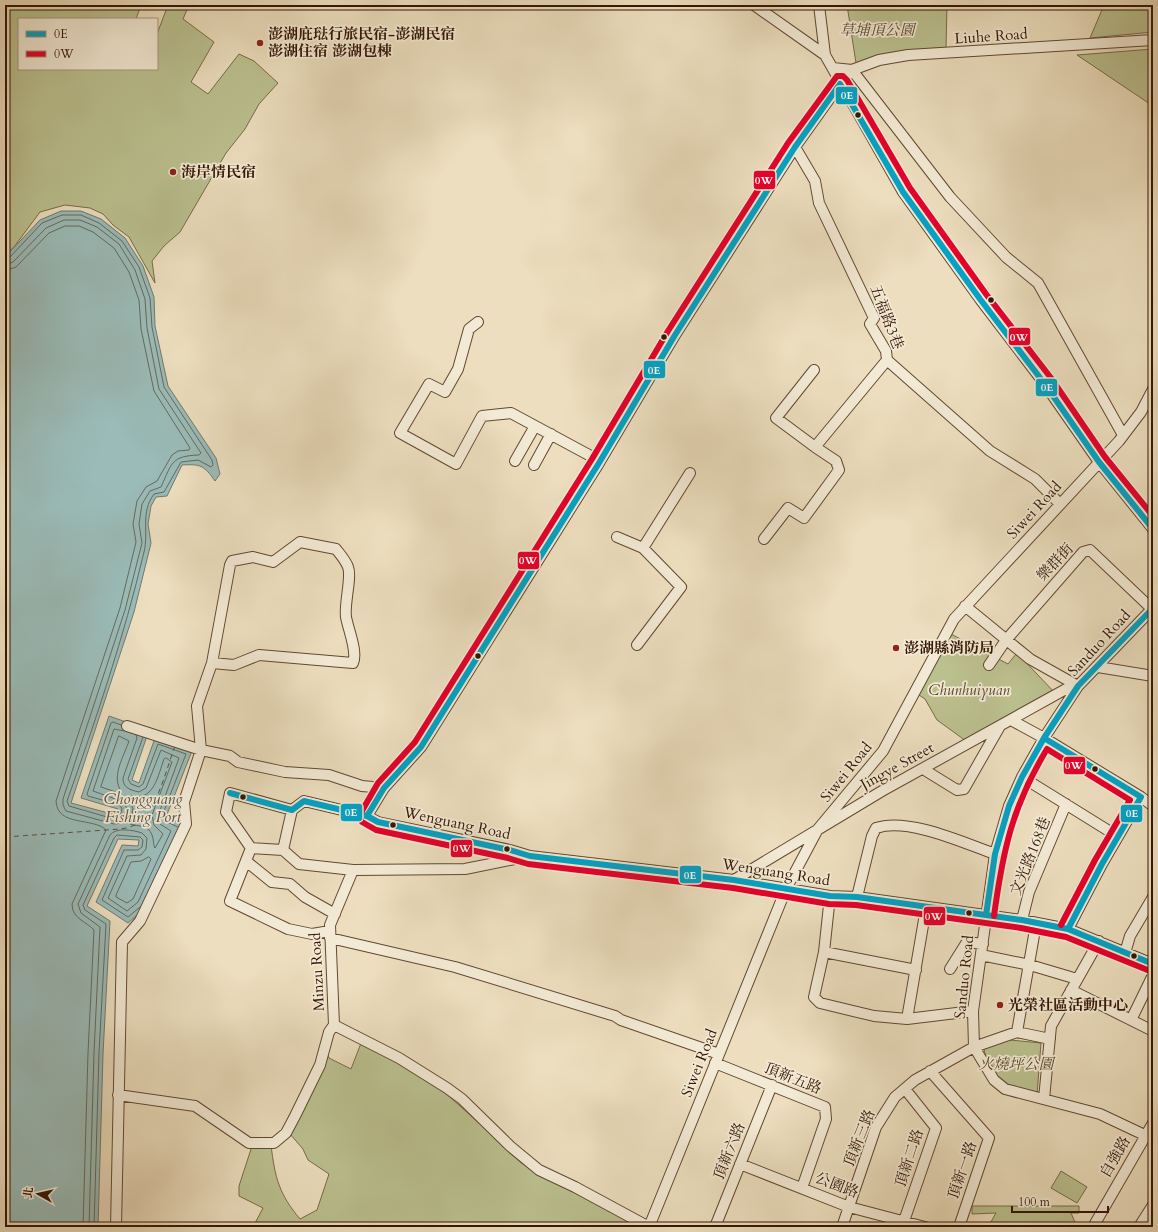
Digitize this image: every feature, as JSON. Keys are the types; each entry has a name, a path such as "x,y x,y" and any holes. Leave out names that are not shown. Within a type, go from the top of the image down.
{"street":[{"path":"754,5 825,55 902,192 980,299 1044,383 1099,462 1153,529"},
{"path":"819,5 825,55"},
{"name":"Liuhe Road","path":"367,816 384,788 421,747 600,461 675,335 795,147 840,84 852,70 879,60 908,55 1153,40"},
{"path":"833,68 852,70 950,198 1006,257 1038,283 1123,435"},
{"name":"五福路3巷","path":"795,147 815,181 819,203 874,318 870,324 886,351 888,360 990,451 1034,479 1060,504"},
{"path":"478,322 469,329 458,369 445,392 429,384 400,433 456,464 482,416 511,413 600,461"},
{"path":"815,447 888,360"},
{"path":"764,539 788,508 804,518 839,470 836,461 776,418 814,370"},
{"name":"Siwei Road","path":"649,1227 786,889 818,829 883,751 954,619 1119,441 1141,412 1153,389"},
{"path":"515,461 535,426"},
{"path":"534,465 550,434"},
{"path":"643,548 690,473"},
{"path":"616,538 643,548 681,587 637,645"},
{"path":"116,1227 122,942 140,921 186,824 184,802 202,750 197,706 212,664 230,565 232,561 253,557 273,562 300,542 336,549 349,567 346,615 350,638 355,651 353,663 259,655 234,665 212,664"},
{"name":"樂群街","path":"989,665 1006,640 1082,552 1090,550 1153,608"},
{"path":"965,606 1030,660 1078,686"},
{"name":"Sanduo Road","path":"1149,1137 1100,1114 1005,1089 994,1080 974,1047 973,1011 995,854 1009,806 1022,777 1044,738 1078,686 1153,608"},
{"path":"1098,666 1153,676"},
{"name":"Jingye Street","path":"734,880 818,829 923,769 1066,690 1078,686"},
{"path":"1011,720 1044,738 1141,797 1153,806"},
{"path":"127,726 202,750 230,756 238,762 285,772 329,775 362,786 384,788"},
{"path":"923,769 957,790 964,789 1000,726"},
{"path":"1022,777 1117,836"},
{"path":"251,848 226,812 230,793 292,810 283,850"},
{"path":"1068,929 1117,836 1141,797"},
{"name":"Wenguang Road","path":"292,810 304,800 367,816 378,822 510,850 530,856 734,880 830,896 857,897 926,908 1022,920 1036,924 1068,929 1153,964"},
{"name":"文光路168巷","path":"1022,920 1029,892 1066,804"},
{"path":"857,897 872,836 876,828 884,825 926,829 995,854"},
{"path":"251,848 283,850 299,864 354,870 465,869 530,856"},
{"path":"251,848 230,901 288,929 312,934 330,935"},
{"path":"246,861 272,882 290,884 305,898 335,914"},
{"name":"Minzu Road","path":"118,1096 195,1106 249,1143 274,1143 286,1133 320,1065 329,1032 334,1026 330,925 354,870"},
{"path":"830,896 824,952 814,997 820,1003 874,1016 907,1019 973,1011"},
{"path":"1125,953 1130,936 1153,897"},
{"path":"907,1019 926,908"},
{"path":"1036,924 1017,1032 1050,1039"},
{"name":"頂新五路","path":"330,935 455,967 615,1016 620,1020 717,1059 772,1085 825,1107 826,1119 802,1188"},
{"path":"1044,1099 1051,1026 1099,941"},
{"path":"950,969 966,942 983,944"},
{"path":"824,952 916,970"},
{"path":"981,955 1030,965 1078,979"},
{"path":"1131,1020 1153,975"},
{"path":"1071,990 1153,1031"},
{"path":"334,1026 399,1058 462,1099 510,1146 539,1170 588,1194 649,1227"},
{"name":"頂新三路","path":"842,1227 876,1127 895,1098 915,1080 974,1047 1017,1032"},
{"name":"頂新一路","path":"930,1071 989,1138 959,1227"},
{"name":"頂新六路","path":"715,1227 772,1085"},
{"name":"頂新二路","path":"904,1222 936,1128 905,1089"},
{"name":"自強路","path":"1093,1227 1149,1137 1153,1123"},
{"name":"公園路","path":"740,1164 849,1207 925,1227"},
{"path":"1139,1227 1153,1205"}],"green space":[{"path":"5,5 141,5 136,18 18,18 18,70 158,70 158,31 168,5 189,5 183,19 214,42 191,82 208,94 239,54 254,61 278,83 259,104 245,129 226,153 180,232 164,246 152,261 155,283 129,237 113,225 103,214 90,208 65,205 40,212 14,247 5,255"},
{"name":"草埔頂公園","path":"847,5 947,5 946,48 885,54 856,63"},
{"path":"1104,5 1153,5 1153,32 1090,38"},
{"path":"1153,49 1153,106 1077,55"},
{"name":"Chunhuiyuan","path":"949,633 1008,664 1016,654 1018,654 1056,694 966,741 937,720 925,699 916,693"},
{"path":"363,1038 403,1055 499,1141 520,1162 538,1174 641,1227 253,1227 263,1208 239,1196 239,1186 252,1146 271,1145 274,1167 279,1185 287,1202 300,1219 317,1210 329,1174 308,1160 303,1149 290,1134 325,1049 329,1058 351,1069"},
{"name":"火燒坪公園","path":"1010,1040 1041,1043 1037,1095 997,1081 987,1061 983,1046"},
{"path":"1061,1171 1087,1187 1077,1203 1051,1188"},
{"path":"972,1206 1079,1206 1079,1213 1071,1213 1077,1227 988,1227 996,1213 972,1214"}],"water":[{"name":"Chongguang Fishing Port","path":"61,211 81,211 101,219 125,238 143,266 154,297 155,326 168,386 216,458 220,474 215,481 208,472 197,465 182,465 167,496 156,497 151,506 148,524 151,543 134,612 71,803 116,815 118,809 81,798 109,716 149,730 132,780 139,783 155,738 192,751 166,817 184,825 145,908 128,923 96,902 122,845 138,846 139,840 118,839 87,906 110,921 103,1054 98,1227 5,1227 5,257 40,220"}],"ferry route":[{"path":"5,837 120,829 135,825 142,820 153,805 162,785 175,746"}],"transit line":[{"name":"0W","path":"1150,971 1066,937 1021,928 856,905 829,904 733,888 528,864 508,858 376,830 362,822 359,816 378,783 415,742 592,459 668,331 788,143 837,76 843,76 847,80 910,188 986,294 1051,378 1105,457 1153,516"},
{"name":"0E","path":"367,816 384,788 421,747 599,463 675,335 795,147 840,84 903,192 980,299 1044,383 1099,462 1153,529"},
{"name":"0E","path":"986,915 995,854 1009,806 1022,777 1044,738 1078,686 1153,608"},
{"name":"0E","path":"1044,738 1141,797 1102,864 1068,929"},
{"name":"0W","path":"994,916 1005,849 1017,810 1025,790 1047,749 1130,800 1095,860 1061,925"},
{"name":"0E","path":"230,793 292,810 304,801 367,816 378,822 510,850 530,856 734,880 830,896 857,897 1022,920 1068,929 1153,964"}],"place":[{"name":"澎湖庇琺行旅民宿-澎湖民宿 澎湖住宿 澎湖包棟","path":"260,43"},
{"name":"海岸情民宿","path":"173,172"},
{"name":"澎湖縣消防局","path":"896,648"},
{"name":"光榮社區活動中心","path":"1000,1005"}]}
